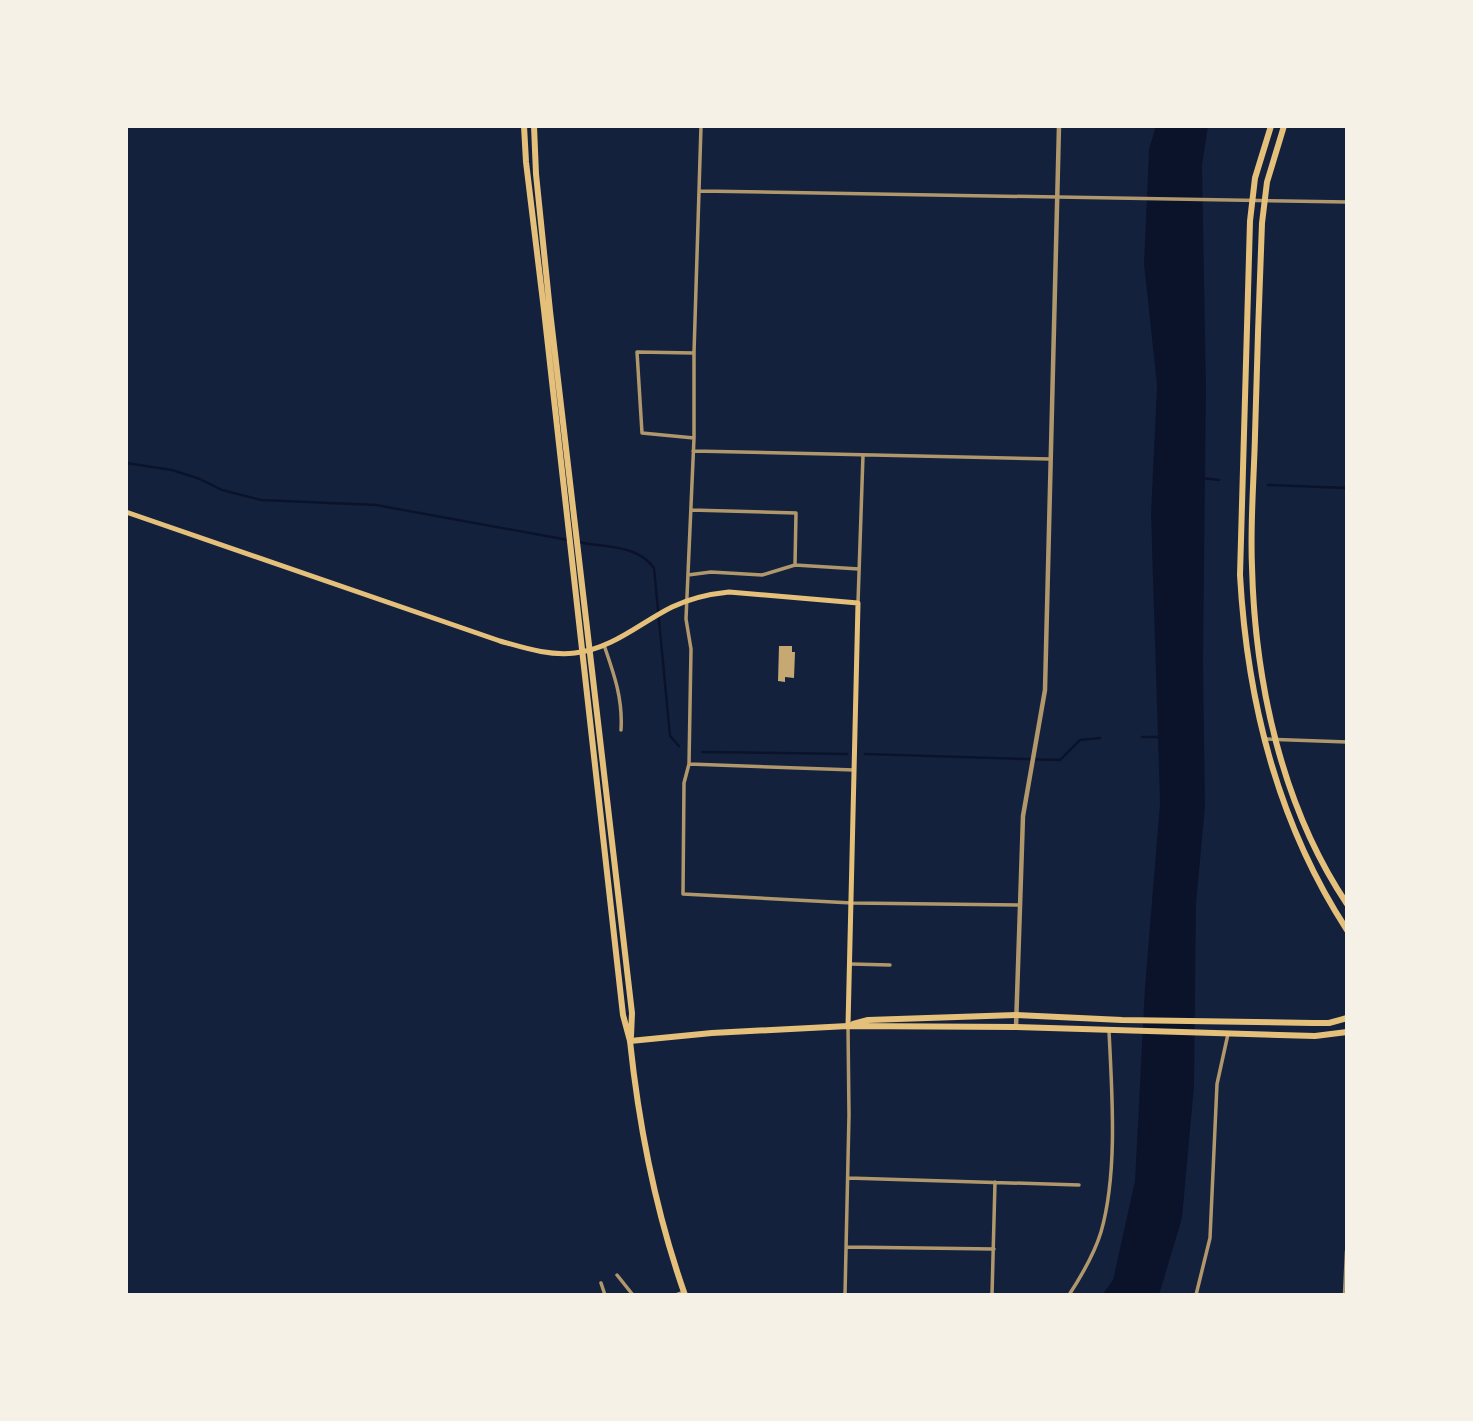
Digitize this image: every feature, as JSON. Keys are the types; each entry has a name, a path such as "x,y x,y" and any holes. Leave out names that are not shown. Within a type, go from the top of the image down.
{"highway":[{"path":"524,126 526,162 547,310 588,671 623,1015 631,1041"},
{"path":"534,126 547,310"},
{"path":"1270,126 1255,178 1252,200 1240,575 1243,631 1258,720 1287,816 1330,903 1347,930"},
{"path":"1284,126 1267,181 1262,223 1252,566 1256,631 1276,739 1307,829 1347,904"},
{"path":"588,671 632,1013 631,1041 643,1142 674,1264 685,1294"},
{"path":"848,1026 868,1020 1016,1015 1122,1020 1329,1023 1347,1018"},
{"path":"1058,1029 1059,1018"},
{"path":"631,1041 848,1026 1016,1027 1315,1036 1347,1031"}],"main road":[{"path":"126,512 500,641 541,652 576,653 604,645 672,607 695,598 729,592 858,603 848,1026"}],"street":[{"path":"701,126 694,438 686,619 691,649 689,764 684,783 683,894 852,903 1019,905"},
{"path":"1016,1027 1023,816 1045,690 1059,126"},
{"path":"700,191 1347,202"},
{"path":"694,353 637,352 642,433 694,438"},
{"path":"693,451 1050,458"},
{"path":"858,603 863,455"},
{"path":"691,510 796,513 795,565"},
{"path":"688,575 711,572 762,575 795,565 859,569"},
{"path":"604,645 617,681 622,711 621,730"},
{"path":"1264,739 1347,742"},
{"path":"689,764 855,770"},
{"path":"851,964 890,965"},
{"path":"845,1295 848,1026"},
{"path":"1069,1295 1088,1266 1101,1232 1107,1196 1113,1113 1109,1031"},
{"path":"1196,1295 1210,1238 1217,1084 1228,1033"},
{"path":"848,1178 1079,1185"},
{"path":"992,1295 995,1182"},
{"path":"846,1247 993,1249"},
{"path":"1345,1295 1347,1251"},
{"path":"617,1275 633,1295"},
{"path":"601,1283 605,1295"},
{"path":"676,1295 685,1294"}],"water":[{"path":"1156,126 1208,126 1202,165 1206,388 1203,661 1205,806 1196,904 1194,1086 1182,1218 1159,1295 1102,1295 1113,1280 1135,1181 1145,987 1160,803 1151,514 1157,385 1144,264 1149,149"}],"building":[{"path":"779,646 792,646 792,652 795,652 794,678 785,677 785,682 778,681"}],"waterway":[{"path":"126,463 172,470 222,490 261,500 376,505 568,540"},
{"path":"1202,478 1219,480"},
{"path":"1268,485 1347,488"},
{"path":"578,542 630,551 647,560 654,568 670,736 679,746"},
{"path":"1142,737 1159,737"},
{"path":"865,754 1060,760 1080,740 1100,738"},
{"path":"702,752 847,754"}]}
